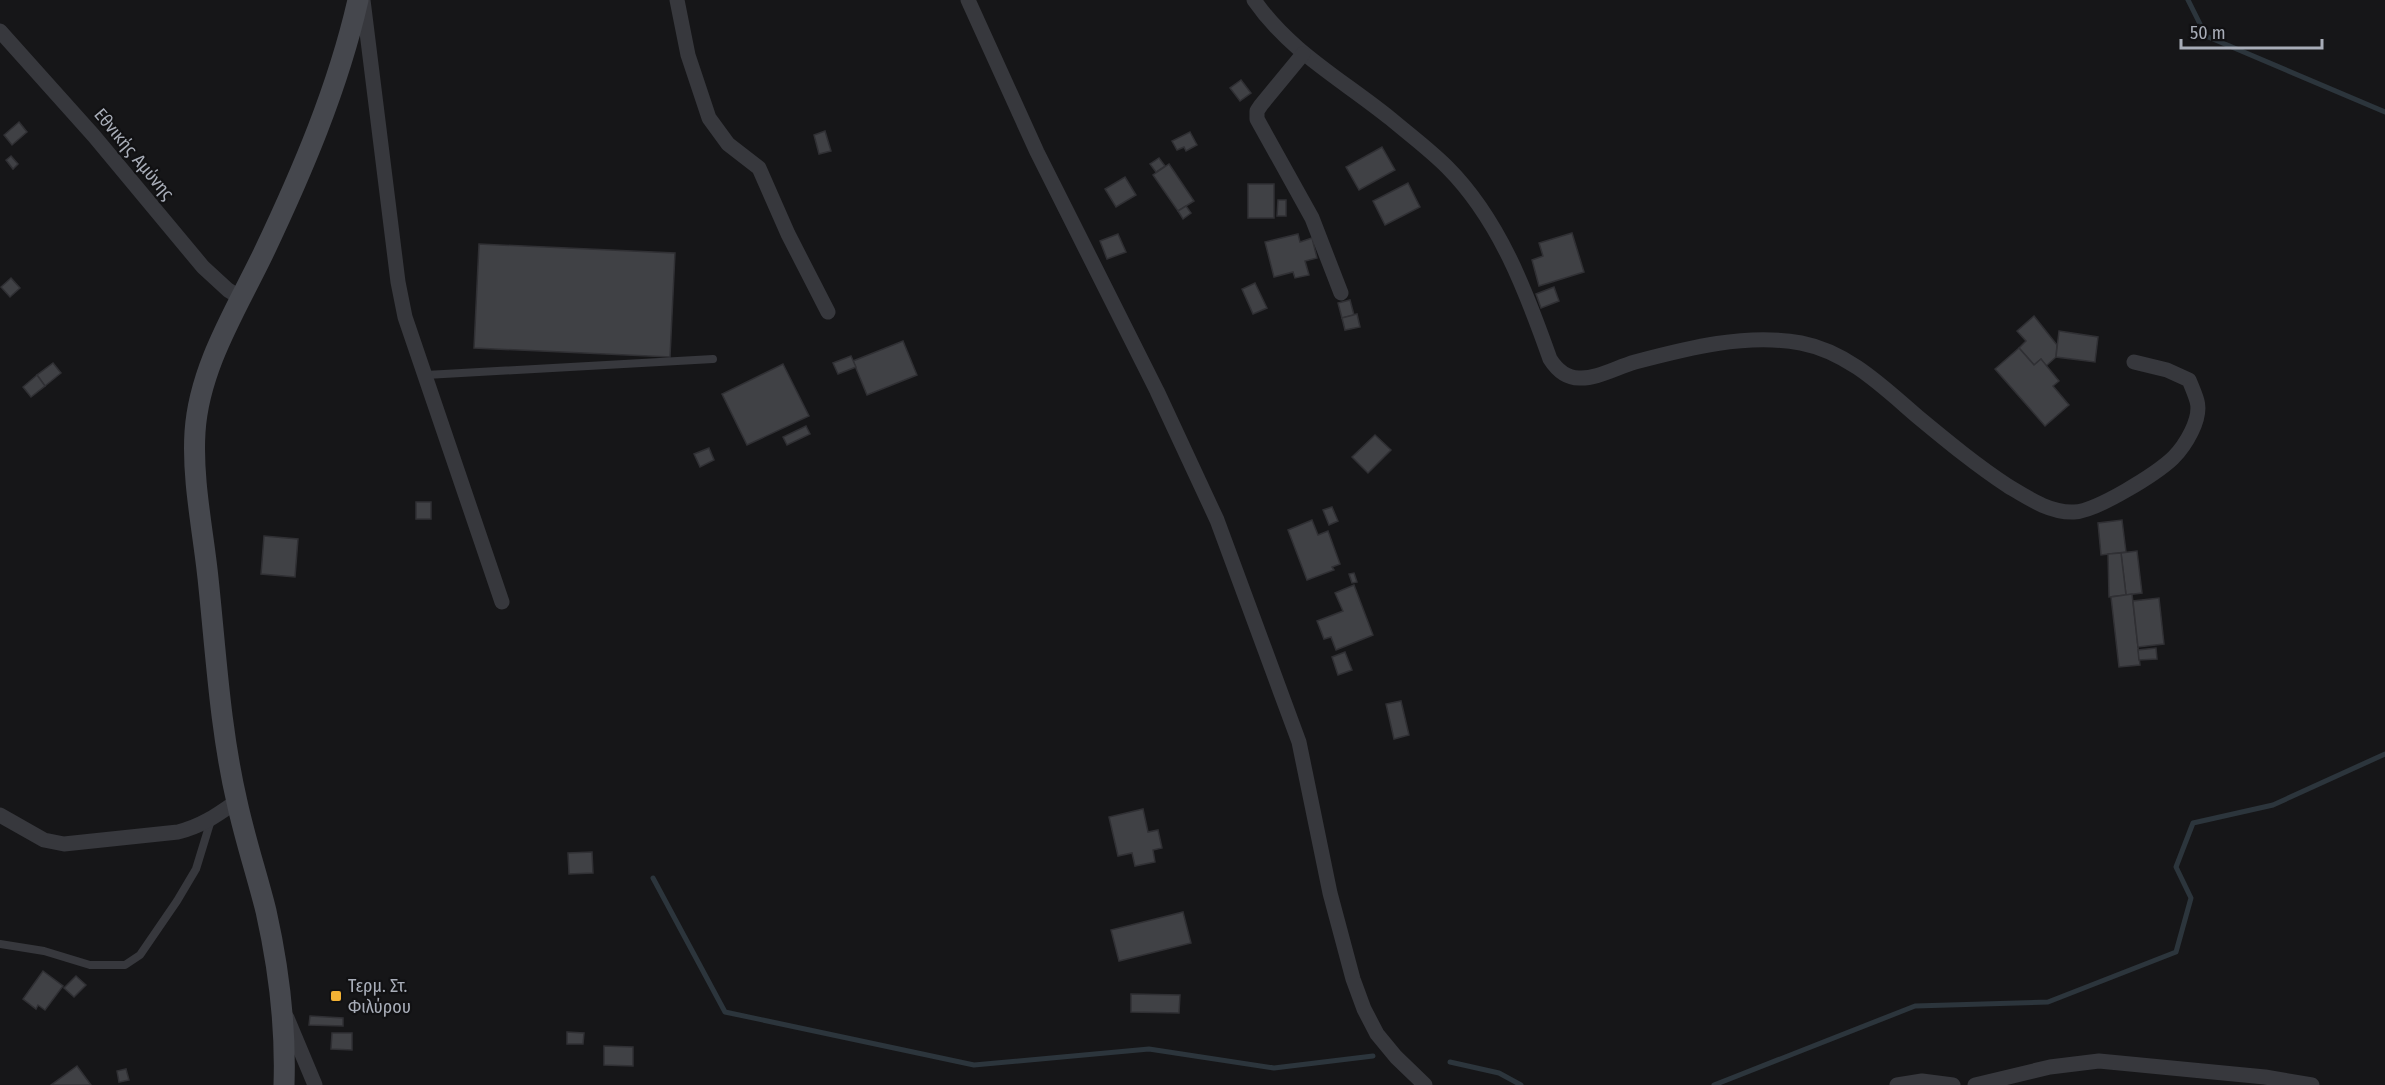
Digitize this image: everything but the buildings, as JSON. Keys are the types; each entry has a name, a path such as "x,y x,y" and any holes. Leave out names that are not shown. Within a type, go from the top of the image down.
{"street":[{"path":"284,1085 283,1006 266,911 237,801 225,738 194,446 196,417 203,386 215,354 295,185 329,100 350,35 358,0"},
{"path":"363,0 398,282 405,317 502,602"},
{"path":"677,0 688,56 708,118 728,144 759,168 788,234 828,312"},
{"path":"968,0 1037,152 1157,391 1217,520 1250,604 1299,742 1330,893 1353,979 1364,1009 1377,1034 1396,1057 1425,1085"},
{"path":"1254,0 1278,30 1303,54 1390,118 1436,156 1470,193 1486,215 1521,282 1550,359 1554,366 1568,376 1581,379 1678,352 1759,339 1784,340 1812,345 1864,371 1966,456 2018,492 2049,508 2082,512 2106,501 2161,468 2175,456 2194,426 2198,404 2189,380 2168,370 2134,362"},
{"name":"Εθνικής Αμύνης","path":"0,31 94,136 203,267 228,290 241,298"},
{"path":"1303,54 1261,105 1257,111 1257,119 1312,218 1341,292"},
{"path":"0,815 44,840 64,844 178,832 196,828 237,801"},
{"path":"283,1006 315,1085"},
{"path":"1975,1085 2050,1067 2099,1061 2253,1075 2312,1085"},
{"path":"1897,1085 1922,1081 1953,1085"}],"lane":[{"path":"426,375 713,359"},
{"path":"0,944 44,951 90,965 125,965 140,955 196,869 211,820"}],"waterway":[{"path":"2188,0 2206,36 2385,112"},
{"path":"1714,1085 1915,1006 2048,1002 2176,952 2191,898 2176,867 2193,823 2273,805 2385,754"},
{"path":"653,878 725,1012 974,1065 1149,1049 1274,1068 1373,1056"},
{"path":"1450,1062 1499,1073 1521,1085"}],"place":[{"name":"Τερμ. Στ. Φιλύρου","path":"336,996"}]}
